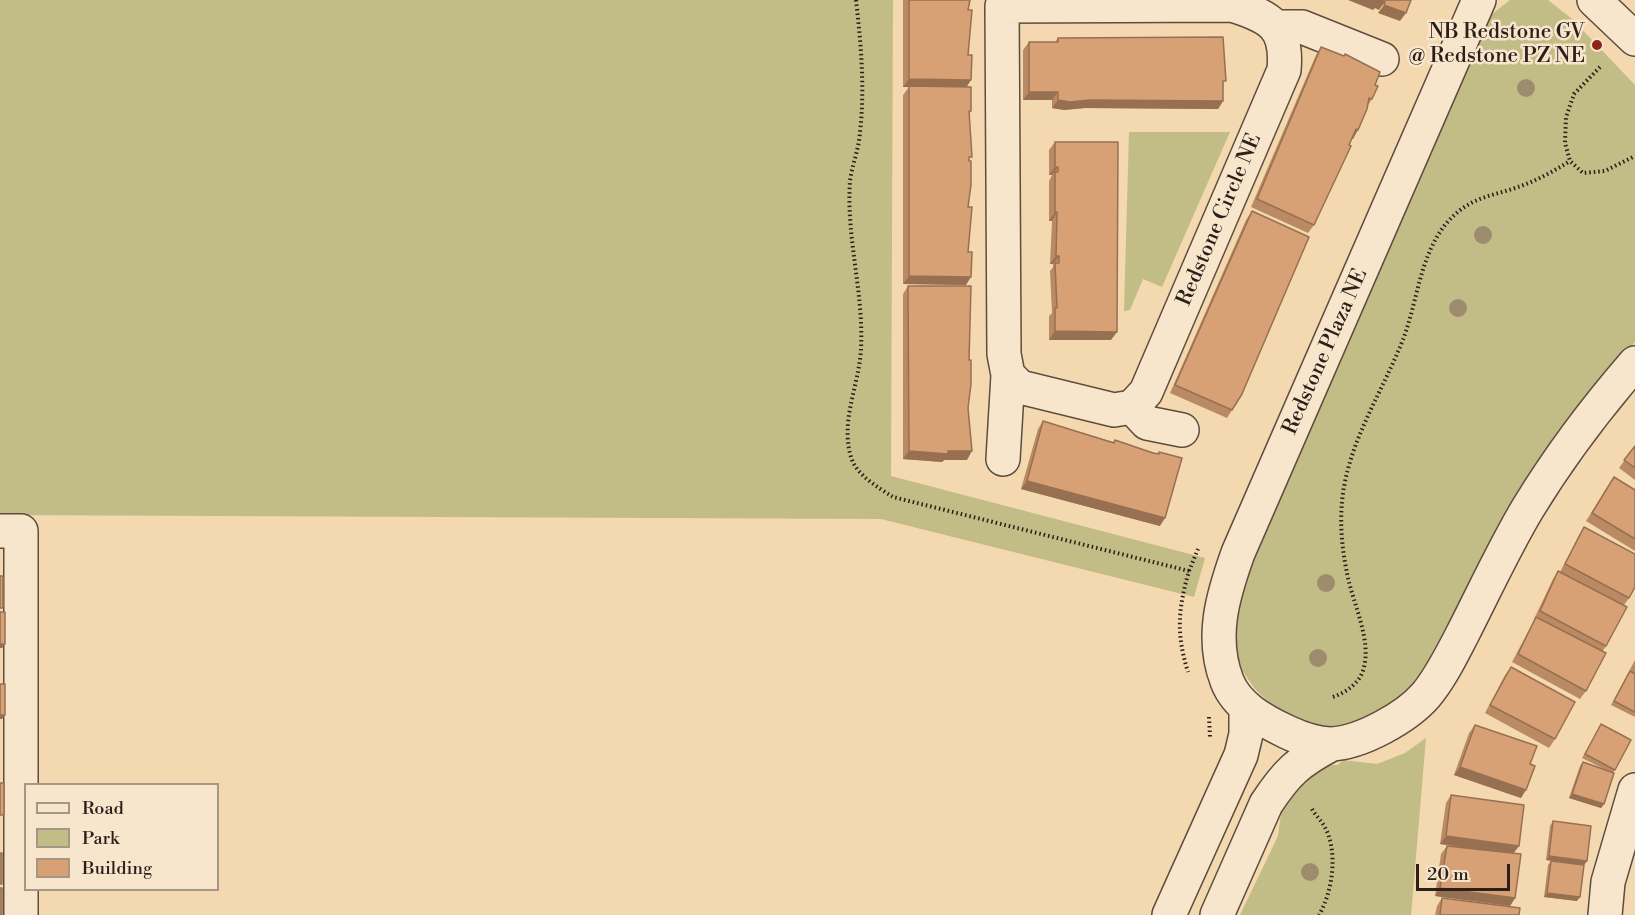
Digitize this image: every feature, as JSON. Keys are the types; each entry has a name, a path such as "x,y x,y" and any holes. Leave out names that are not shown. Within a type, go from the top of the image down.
{"street":[{"name":"Redstone Plaza NE","path":"1332,744 1294,735 1246,708 1228,683 1221,661 1219,629 1222,599 1238,553 1479,0"},
{"path":"1594,0 1635,39"},
{"path":"1003,459 1008,375 1004,354 1002,3 1233,3 1257,13 1278,27 1302,27 1382,59"},
{"name":"Redstone Circle NE","path":"1132,407 1146,392 1284,70 1286,49 1278,27"},
{"path":"1217,915 1266,804 1289,771 1332,744 1372,732 1406,713 1426,695 1448,662 1527,509 1604,399 1635,363"},
{"path":"1008,375 1020,387 1114,410 1132,407 1147,423 1182,430"},
{"path":"0,531 21,531 21,915"},
{"path":"1169,915 1241,755 1246,734 1246,708"},
{"path":"1605,915 1608,882 1635,790"}],"path":[{"path":"856,0 863,86 860,134 850,181 851,235 861,312 861,350 849,408 847,439 851,460 871,483 893,497 1190,571"},
{"path":"1600,67 1574,94 1566,117 1564,143 1570,161 1583,173 1605,171 1635,156"},
{"path":"1333,697 1351,688 1358,680 1366,659 1343,552 1341,530 1344,485 1358,437 1403,338 1422,268 1440,231 1462,208 1481,197 1519,187 1570,161"},
{"path":"1190,676 1181,644 1179,612 1198,549"},
{"path":"1206,709 1210,727 1207,749"},
{"path":"1311,809 1323,823 1332,855 1329,888 1325,904 1318,915"}],"green space":[{"path":"0,0 893,0 891,476 1205,558 1194,597 881,519 0,515"},
{"path":"1510,0 1548,0 1572,19 1635,85 1635,342 1562,427 1533,467 1421,684 1399,707 1346,728 1318,728 1293,719 1271,705 1255,689 1242,670 1233,636 1238,589 1491,15"},
{"path":"1129,132 1230,132 1162,287 1143,279 1130,310 1124,311"},
{"path":"1426,738 1411,915 1240,915 1278,836 1281,813 1289,792 1321,765 1338,765 1343,760 1377,764 1405,753"}],"building":[{"path":"909,0 970,0 968,10 972,10 968,55 972,55 971,80 909,79"},
{"path":"1380,0 1411,0 1406,13 1384,5 1385,2"},
{"path":"1223,37 1226,81 1223,81 1223,101 1090,100 1070,102 1058,100 1058,92 1029,92 1029,42 1058,42 1058,38"},
{"path":"1321,47 1344,56 1345,54 1380,72 1375,85 1378,86 1372,99 1369,98 1358,130 1356,129 1349,145 1351,146 1314,225 1257,199"},
{"path":"909,86 971,87 971,111 969,111 972,157 969,157 971,185 968,207 972,207 968,252 972,252 971,277 909,276"},
{"path":"1055,142 1118,142 1117,332 1055,331 1055,308 1057,308 1055,263 1059,263 1059,256 1056,256 1055,172 1058,172 1058,167 1055,167"},
{"path":"1252,211 1309,237 1242,394 1232,410 1175,385"},
{"path":"908,286 971,286 969,360 971,360 971,384 968,408 972,451 948,451 948,454 909,451"},
{"path":"1043,421 1114,443 1115,440 1153,453 1159,454 1159,452 1182,458 1165,518 1027,481"},
{"path":"1635,446 1635,468 1624,460"},
{"path":"1614,477 1635,490 1635,539 1592,513"},
{"path":"1584,527 1635,554 1635,587 1629,598 1565,564"},
{"path":"1558,571 1627,607 1606,646 1540,611"},
{"path":"0,576 3,576 3,608 0,608"},
{"path":"0,612 5,612 5,644 0,644"},
{"path":"1536,617 1606,653 1586,691 1518,654"},
{"path":"1511,667 1575,702 1555,739 1490,705"},
{"path":"1630,671 1635,674 1635,712 1614,701"},
{"path":"0,684 5,684 5,715 0,715"},
{"path":"1601,724 1631,740 1615,770 1585,754"},
{"path":"1475,725 1537,746 1530,764 1535,766 1526,790 1460,767"},
{"path":"1583,762 1614,773 1604,804 1572,794"},
{"path":"0,783 4,783 4,815 0,815"},
{"path":"1451,795 1524,805 1519,846 1446,836"},
{"path":"1553,821 1591,826 1587,861 1549,856"},
{"path":"1447,846 1521,854 1515,898 1440,888"},
{"path":"0,853 2,853 2,884 0,884"},
{"path":"1551,861 1584,865 1580,897 1547,893"},
{"path":"0,888 2,888 2,915 0,915"},
{"path":"1442,898 1520,908 1519,915 1440,915"}],"place":[{"name":"NB Redstone GV @ Redstone PZ NE","path":"1597,45"}]}
